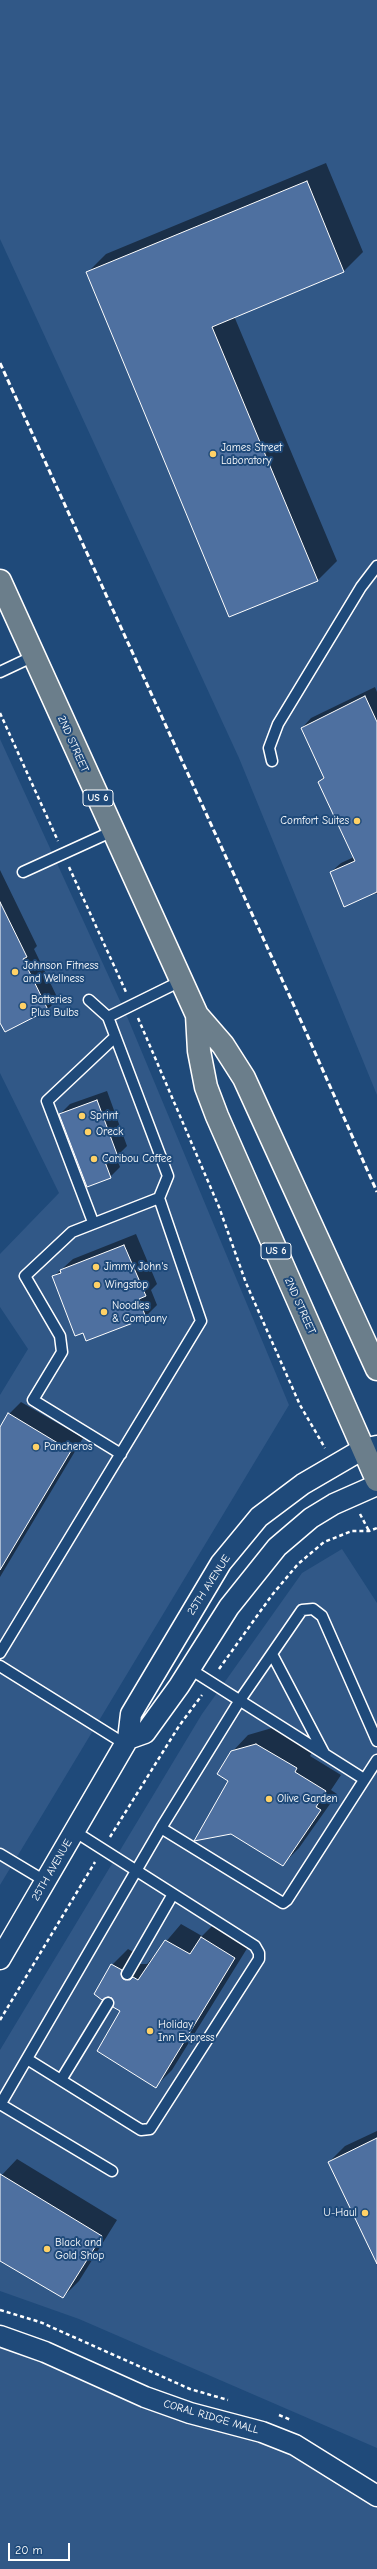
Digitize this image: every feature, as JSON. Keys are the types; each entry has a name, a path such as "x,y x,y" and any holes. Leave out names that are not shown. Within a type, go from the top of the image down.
{"main road":[{"name":"2ND STREET","path":"0,582 197,1015 223,1045 244,1078 377,1369"},
{"name":"2ND STREET","path":"197,1015 198,1051 206,1087 217,1116 370,1448 377,1480"}],"street":[{"name":"25TH AVENUE","path":"0,1958 126,1742 131,1714 221,1563 259,1517 303,1484 335,1464 370,1448"},
{"path":"126,1742 145,1733 190,1669 229,1607 277,1547 311,1518 377,1485"},
{"name":"CORAL RIDGE MALL","path":"0,2336 45,2352 151,2399 190,2414 262,2432 295,2445 375,2490"}],"lane":[{"path":"272,761 269,748 278,724 361,587 377,566"},
{"path":"0,672 34,656"},
{"path":"23,872 113,831"},
{"path":"108,1017 181,981"},
{"path":"0,1653 201,1321 159,1198 168,1176 108,1017 89,1000"},
{"path":"93,1222 46,1101 115,1036"},
{"path":"121,1454 33,1400 62,1352 60,1336 25,1276 72,1232 93,1222 159,1198"},
{"path":"112,2171 0,2105 161,1828 240,1700 302,1610 313,1608 322,1616 377,1741"},
{"path":"272,1654 325,1754"},
{"path":"0,1666 126,1742"},
{"path":"190,1669 364,1779"},
{"path":"161,1828 283,1903 287,1900 377,1760"},
{"path":"27,2059 141,2130 150,2129 259,1959 259,1953 255,1946 74,1831"},
{"path":"0,1854 45,1881"},
{"path":"127,1974 173,1894"},
{"path":"61,2080 108,2003"}],"path":[{"path":"0,713 133,1006 219,1207 246,1283 300,1405 335,1464"},
{"path":"352,1497 369,1531"},
{"path":"0,2020 179,1726 272,1595 298,1564 324,1542 352,1531 369,1531 377,1528"},
{"path":"0,2310 40,2322 190,2389 234,2402"},
{"path":"271,2412 292,2420"}],"shaded area":[{"path":"0,0 377,0 377,1095 239,758 0,239"},
{"path":"0,739 126,1014 289,1405 0,1885 0,1395 28,1349 0,1307 0,1254 59,1193 0,1073"},
{"path":"342,1549 377,1603 377,2448 79,2319 0,2291 0,2050 202,1714 302,1573"},
{"path":"0,2333 377,2486 377,2569 0,2569"}],"building":[{"name":"James Street Laboratory","path":"307,181 344,272 212,327 318,581 229,617 86,272"},
{"name":"Comfort Suites","path":"365,696 377,722 377,892 344,907 330,872 355,861 318,782 324,778 301,728"},
{"path":"0,902 27,957 23,959 48,1010 5,1032 0,1023"},
{"path":"97,1100 118,1157 105,1162 111,1178 87,1187 59,1114"},
{"path":"124,1245 146,1296 139,1299 146,1318 86,1341 83,1333 75,1336 52,1276 61,1273 60,1270"},
{"path":"8,1413 71,1451 0,1570 0,1427"},
{"name":"Olive Garden","path":"256,1744 297,1768 295,1772 326,1791 316,1807 321,1810 283,1866 231,1834 194,1841 228,1781 217,1774 231,1751"},
{"name":"Holiday Inn Express","path":"201,1937 235,1958 156,2088 97,2051 120,2011 113,2007 112,1998 108,1997 102,2000 94,1994 111,1964 122,1970 121,1974 123,1979 130,1980 133,1977 138,1980 165,1940 190,1954"},
{"name":"U-Haul","path":"377,2138 377,2264 328,2162"},
{"name":"Black and Gold Shop","path":"0,2174 102,2236 63,2298 0,2261"}],"railway":[{"path":"0,363 301,1021 377,1192"}],"place":[{"name":"James Street Laboratory","path":"213,454"},
{"name":"Comfort Suites","path":"357,821"},
{"name":"Johnson Fitness and Wellness","path":"15,972"},
{"name":"Batteries Plus Bulbs","path":"23,1006"},
{"name":"Sprint","path":"82,1116"},
{"name":"Oreck","path":"88,1132"},
{"name":"Caribou Coffee","path":"94,1159"},
{"name":"Jimmy John's","path":"96,1267"},
{"name":"Wingstop","path":"97,1285"},
{"name":"Noodles & Company","path":"104,1312"},
{"name":"Pancheros","path":"36,1447"},
{"name":"Olive Garden","path":"269,1799"},
{"name":"Holiday Inn Express","path":"150,2031"},
{"name":"U-Haul","path":"365,2213"},
{"name":"Black and Gold Shop","path":"47,2249"}]}
